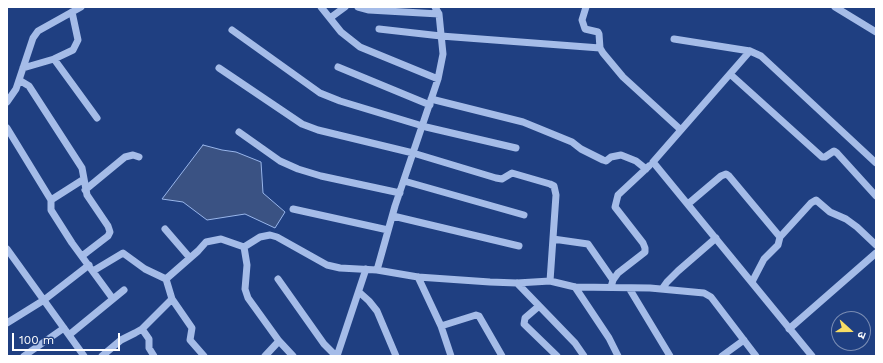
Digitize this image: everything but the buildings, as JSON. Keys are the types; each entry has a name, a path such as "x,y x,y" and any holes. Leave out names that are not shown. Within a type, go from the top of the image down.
{"street":[{"path":"7,102 16,89 33,38 38,31 81,7"},
{"path":"321,7 341,32 360,47 438,79"},
{"path":"330,18 345,7"},
{"path":"358,7 369,10 439,14"},
{"path":"376,270 392,216 438,79 443,54 439,14 435,7"},
{"path":"586,7 582,20 584,29 598,32 600,48 623,77 681,130"},
{"path":"834,7 876,32"},
{"path":"23,68 54,59 73,50 78,40 72,12"},
{"path":"379,29 441,36 600,48"},
{"path":"232,30 320,93 340,101 422,126 516,148"},
{"path":"674,39 750,51 761,56 876,163"},
{"path":"612,284 618,273 645,252 643,243 615,207 618,195 653,162 750,51"},
{"path":"54,59 97,118"},
{"path":"338,67 431,102 523,122 572,142 581,149 603,160 606,161 611,157 621,155 636,160 646,169"},
{"path":"219,68 302,124 318,130 413,153 496,178 502,179 512,173 554,186 556,195 550,281"},
{"path":"730,74 822,157 825,157 834,151 837,153 876,196"},
{"path":"19,80 29,86 82,168 87,195 108,226 110,232 108,236 82,256"},
{"path":"7,128 51,200 51,210 113,299"},
{"path":"239,132 280,161 298,169 321,176 400,193"},
{"path":"85,190 125,158 133,155 139,157"},
{"path":"653,162 812,356"},
{"path":"688,204 721,176 726,174 780,237"},
{"path":"51,200 84,179"},
{"path":"404,181 524,215"},
{"path":"752,282 764,259 778,245 780,237 811,203 816,200 830,212 846,219 856,226 876,245"},
{"path":"293,209 388,230"},
{"path":"392,216 519,246"},
{"path":"165,229 190,258"},
{"path":"244,247 260,237 270,235 277,237 327,265 340,268 376,270 418,277 517,283 550,281 575,287 612,284 629,288 698,292 711,297 756,356"},
{"path":"662,289 678,271 716,238"},
{"path":"166,280 206,242 221,239 244,247"},
{"path":"553,239 588,244 612,284"},
{"path":"244,247 247,265 244,289 248,298 279,341 294,356"},
{"path":"7,249 84,356"},
{"path":"8,320 44,300 91,268 123,253 145,269 166,280 172,299 192,328 190,340 204,356"},
{"path":"789,329 876,253"},
{"path":"278,279 324,344 336,356 366,269"},
{"path":"418,277 441,326 451,356"},
{"path":"517,283 575,343 584,356"},
{"path":"575,287 609,338 618,356"},
{"path":"629,288 670,356"},
{"path":"69,335 124,290"},
{"path":"358,292 369,301 377,311 396,356"},
{"path":"102,356 121,340 142,329 172,299"},
{"path":"539,306 525,318 524,324 557,356"},
{"path":"441,326 476,315 479,316 502,356"},
{"path":"24,356 64,328"},
{"path":"142,329 149,339 149,348 154,356"},
{"path":"722,356 744,340"},
{"path":"265,356 279,341"},
{"path":"340,348 344,356"}],"water":[{"path":"203,145 236,152 261,162 263,193 285,212 275,228 245,214 207,220 183,202 162,199"}]}
